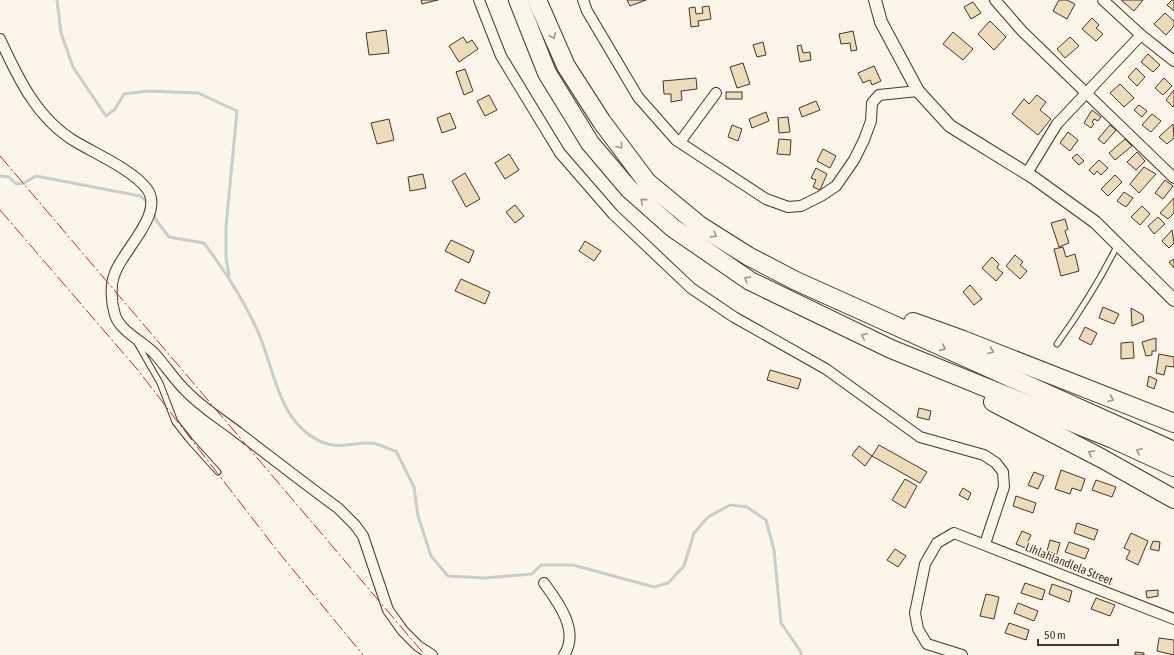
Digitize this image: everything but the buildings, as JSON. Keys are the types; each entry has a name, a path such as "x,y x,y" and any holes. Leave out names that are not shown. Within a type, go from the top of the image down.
{"highway":[{"path":"518,0 547,73 590,143 629,189 674,228 750,281 891,349 1101,458 1174,499"},
{"path":"537,0 566,66 602,122 647,182 699,225 748,256 796,281 1174,451"},
{"path":"796,281 962,340 1174,422"},
{"path":"891,349 1113,439 1174,467"}],"street":[{"path":"479,0 501,56 560,153 613,214 691,288 734,317 826,368 920,437 984,455 996,463 1003,472 1004,487 985,544"},
{"path":"583,0 587,11 638,97 680,142 766,199 788,207 801,206 821,196 836,186 854,160 864,140 871,121 872,103 879,95 918,91"},
{"path":"875,0 881,22 918,91 950,126 1027,173 1095,222 1174,300"},
{"path":"995,0 1022,31 1174,178"},
{"path":"1103,0 1141,35 1174,61"},
{"path":"1027,173 1057,124 1141,35"},
{"path":"0,38 22,85 45,117 74,141 108,160 137,180 149,193 150,213 144,225 121,259 114,274 112,291 115,316 119,322 154,353 189,394 338,508 355,525 363,536 388,610 413,641 432,655"},
{"path":"680,142 716,93"},
{"name":"Lihlahlandlela Street","path":"962,655 927,644 918,629 915,613 925,564 937,543 954,533 1174,619"},
{"path":"544,583 566,619 570,634 567,650 564,655"}],"lane":[{"path":"1058,344 1079,314 1106,270 1118,244"},
{"path":"133,335 160,382 176,422 190,441 218,472"}],"waterway":[{"path":"57,0 61,33 73,67 106,116 115,109 124,94 148,91 198,93 237,111 226,227 226,258 229,275"},
{"path":"0,176 9,177 16,184 24,183 36,176 140,196 149,204"},
{"path":"153,212 156,220 169,237 204,243 220,265 241,298 259,334 280,396 296,423 308,434 322,442 329,444 341,446 373,443 396,451 414,487 418,516 431,556 448,576 485,578 532,574 541,565 573,565 654,587 668,583 684,566 694,533 708,517 730,505 747,507 766,520 774,550 781,623 801,652 801,655"}],"power":[{"path":"0,156 425,655"},
{"path":"0,210 137,369 276,549 363,655"}]}
